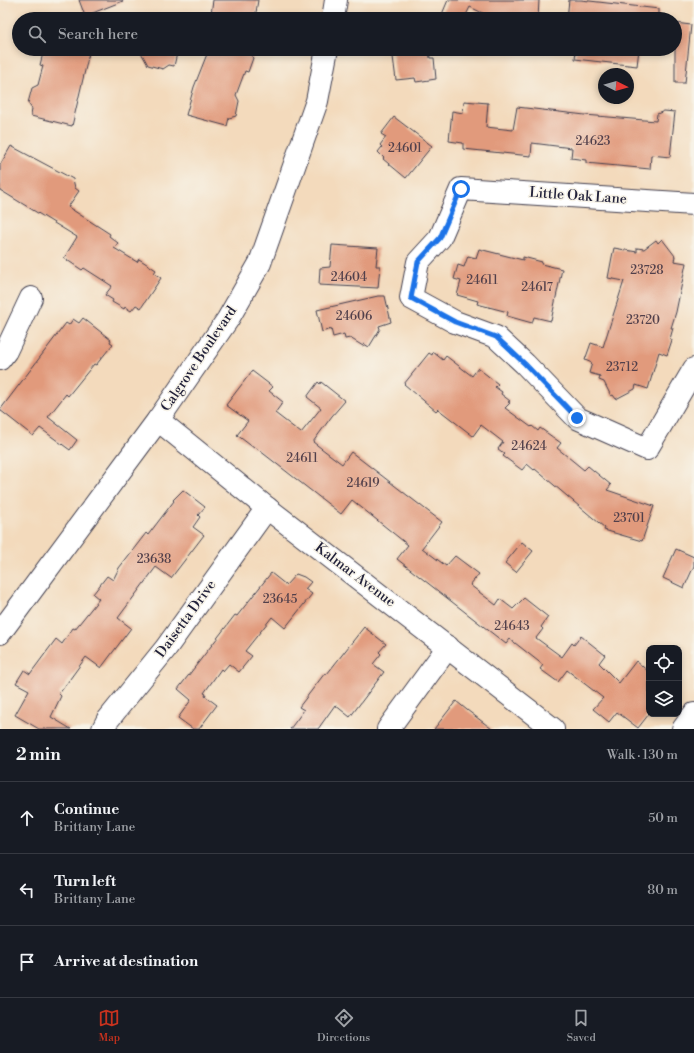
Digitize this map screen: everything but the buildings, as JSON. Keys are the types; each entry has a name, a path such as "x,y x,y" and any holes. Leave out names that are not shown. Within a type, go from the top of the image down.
{"street":[{"path":"334,12 336,0"},
{"name":"Calgrove Boulevard","path":"0,633 158,420 228,319 260,263 317,101 326,56"},
{"name":"Little Oak Lane","path":"694,204 461,189 440,238 418,262 411,298 455,322 496,337 525,364 577,418 647,449 694,369"},
{"path":"0,359 6,351 31,298"},
{"name":"Kalmar Avenue","path":"158,420 267,508 553,729"},
{"name":"Daisetta Drive","path":"103,729 166,648 267,508"},
{"path":"388,729 448,647"},
{"path":"683,729 694,714"}],"route":[{"path":"461,189 440,238 418,262 411,298 455,322 496,337 525,364 577,418"}]}
